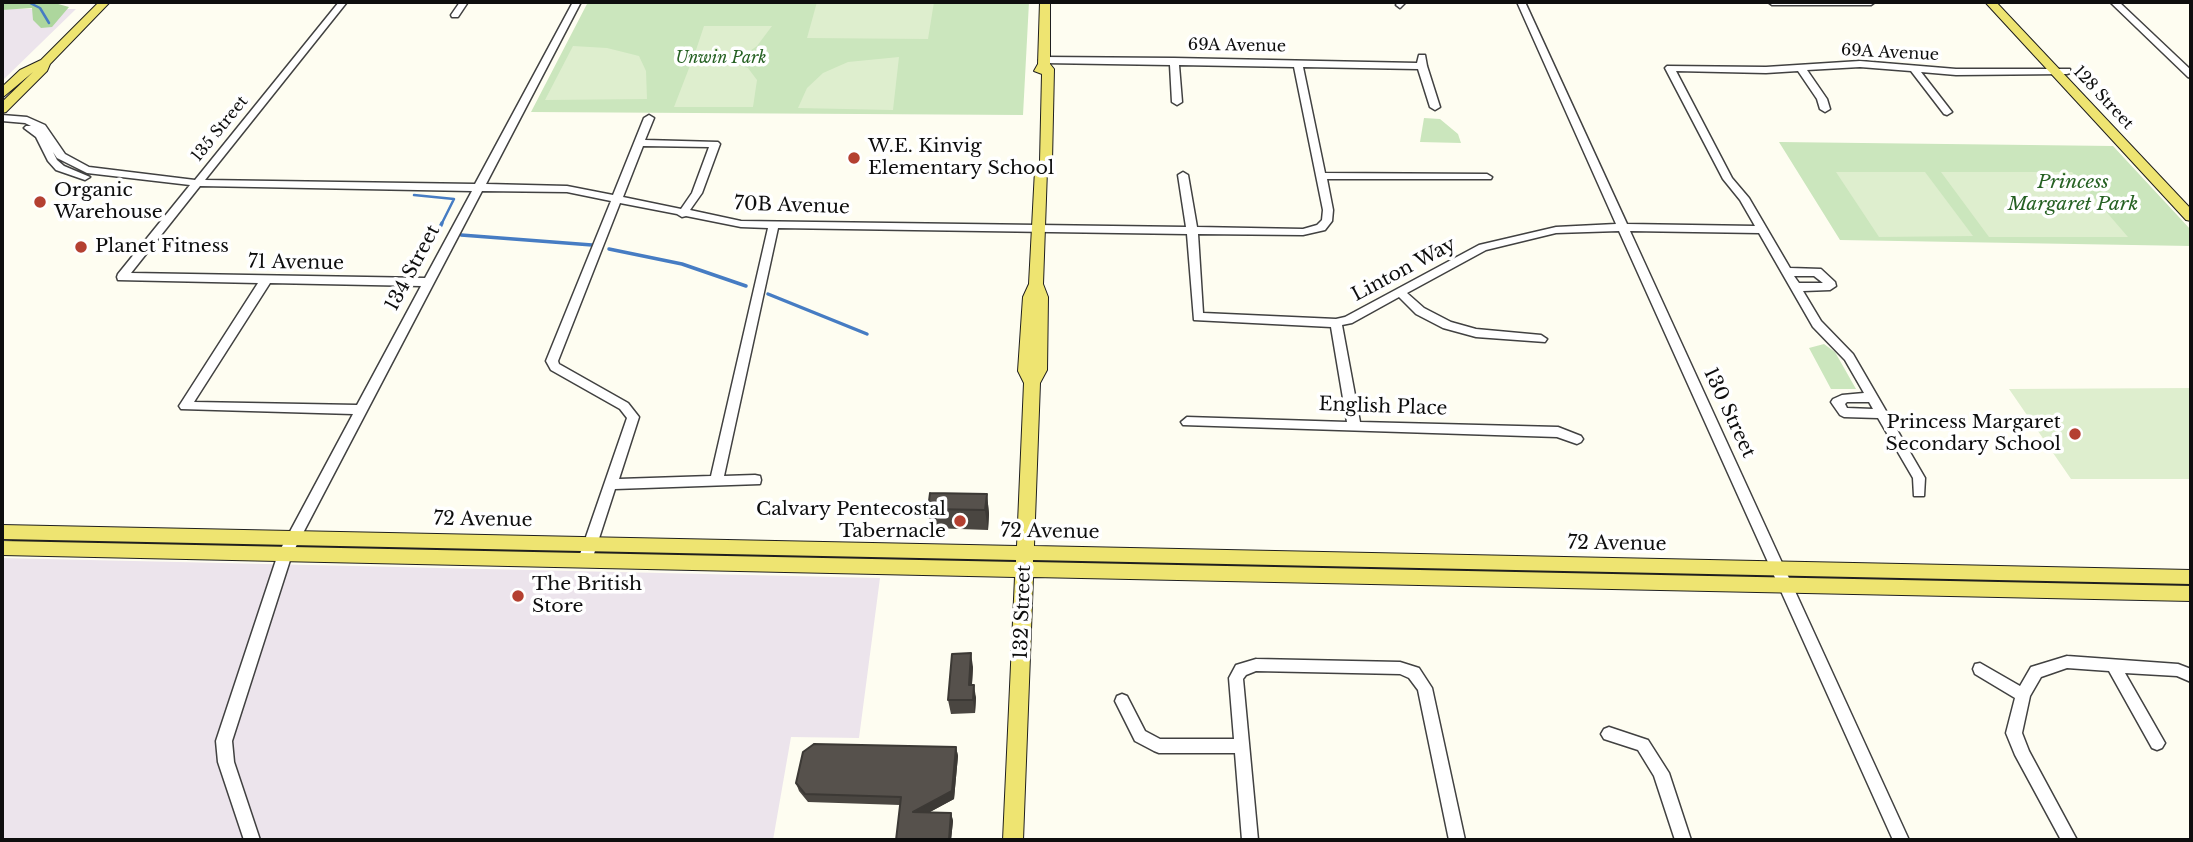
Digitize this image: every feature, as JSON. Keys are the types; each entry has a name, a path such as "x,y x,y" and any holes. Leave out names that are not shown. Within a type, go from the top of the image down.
{"main road":[{"path":"2,94 24,72 45,62 105,2"},
{"name":"132 Street","path":"1013,840 1032,383 1039,370 1041,297 1035,284 1041,170 1046,161 1048,69 1044,62 1045,2"},
{"name":"128 Street","path":"1990,2 2129,136 2191,201"},
{"name":"128 Street","path":"2002,2 2062,72 2086,105 2191,217"},
{"path":"2,109 43,69 45,62"},
{"path":"2086,105 2119,133 2129,136"},
{"name":"72 Avenue","path":"2,532 293,537 588,552"},
{"name":"72 Avenue","path":"2,548 285,554 588,552 1025,561 1783,577 2191,594"},
{"path":"2071,591 2079,585 2090,583 2097,575"},
{"name":"72 Avenue","path":"1783,577 2191,577"}],"street":[{"name":"135 Street","path":"122,277 343,2"},
{"path":"454,15 464,2"},
{"name":"134 Street","path":"252,840 226,762 224,741 285,554 577,2"},
{"name":"130 Street","path":"1521,2 1901,840"},
{"path":"1772,2 1871,2"},
{"path":"2114,2 2191,75"},
{"path":"1174,61 1177,102"},
{"name":"69A Avenue","path":"1044,62 1298,64 1422,61 1434,107"},
{"path":"1298,64 1321,176 1487,177"},
{"name":"69A Avenue","path":"1762,230 1728,179 1670,68 1801,68 1860,64 1914,69 2062,72"},
{"path":"1801,68 1822,99 1825,109"},
{"path":"1914,69 1947,112"},
{"path":"588,552 632,415 624,406 555,367 552,361 649,118"},
{"name":"70B Avenue","path":"2,120 27,120 42,127 61,156 75,166 101,173 196,183 567,189 741,225 1303,232 1321,228 1327,221 1328,210 1321,176"},
{"path":"639,143 715,144 697,193 682,214"},
{"path":"1183,175 1198,317"},
{"path":"716,481 774,225"},
{"path":"1623,227 1762,230 1817,324 1849,357 1919,478 1919,492"},
{"name":"Linton Way","path":"1198,317 1335,323 1348,320 1495,244 1556,230 1623,227"},
{"path":"1787,272 1817,272 1830,286 1795,287"},
{"name":"71 Avenue","path":"122,277 427,282"},
{"path":"266,280 185,405 360,410"},
{"path":"1400,292 1420,311 1447,325 1476,333 1541,339"},
{"path":"1335,323 1354,425"},
{"path":"1871,397 1846,398 1837,402 1844,412 1882,414"},
{"name":"English Place","path":"1187,422 1545,432 1577,439"},
{"path":"612,484 755,481"},
{"path":"2070,840 2022,755 2014,733 2023,695 2036,672 2067,662 2178,670 2191,676"},
{"path":"1250,840 1236,678 1241,670 1256,664 1401,668 1414,673 1425,688 1457,840"},
{"path":"2114,666 2157,743"},
{"path":"1980,669 2023,695"},
{"path":"1122,701 1140,736 1159,746 1242,746"},
{"path":"1609,734 1643,745 1661,773 1684,840"}],"shaded area":[{"path":"2,9 76,9 2,81"},
{"path":"2,558 880,578 859,738 791,737 773,840 2,840"}],"green space":[{"path":"2,2 51,2 69,7 52,27 41,28 33,20 32,8 2,10"},
{"name":"Unwin Park","path":"588,2 1029,2 1023,115 531,112"},
{"path":"817,2 934,2 928,39 807,38"},
{"path":"704,26 772,26 757,46 743,56 732,60 692,62"},
{"path":"573,46 607,48 639,56 646,71 647,99 545,100"},
{"path":"899,57 893,110 798,108 807,88 823,73 848,62"},
{"path":"691,63 731,63 748,68 757,80 753,107 674,107"},
{"path":"1424,118 1440,119 1458,134 1461,143 1420,142"},
{"name":"Princess Margaret Park","path":"1779,142 2113,146 2191,230 2191,246 1840,240"},
{"path":"1836,172 1925,172 1973,236 1879,237"},
{"path":"1941,172 2072,172 2128,237 1989,237"},
{"path":"1824,344 1835,352 1856,389 1831,389 1809,348"},
{"path":"2191,388 2191,479 2071,479 2009,389"}],"building":[{"path":"930,493 987,494 985,510 928,509"},
{"path":"971,653 969,685 974,685 973,700 948,700 952,654"},
{"path":"814,744 956,747 952,791 913,812 951,813 949,840 896,840 901,797 805,794 796,783 803,752"}],"waterway":[{"path":"28,2 40,8 49,23"},
{"path":"414,195 454,199 442,223"},
{"path":"437,234 442,223"},
{"path":"461,235 592,245"},
{"path":"609,249 682,264 746,286"},
{"path":"768,294 867,334"}],"place":[{"name":"W.E. Kinvig Elementary School","path":"854,158"},
{"name":"Organic Warehouse","path":"40,202"},
{"name":"Planet Fitness","path":"81,247"},
{"name":"Princess Margaret Secondary School","path":"2075,434"},
{"name":"Calvary Pentecostal Tabernacle","path":"960,521"},
{"name":"The British Store","path":"518,596"}]}
